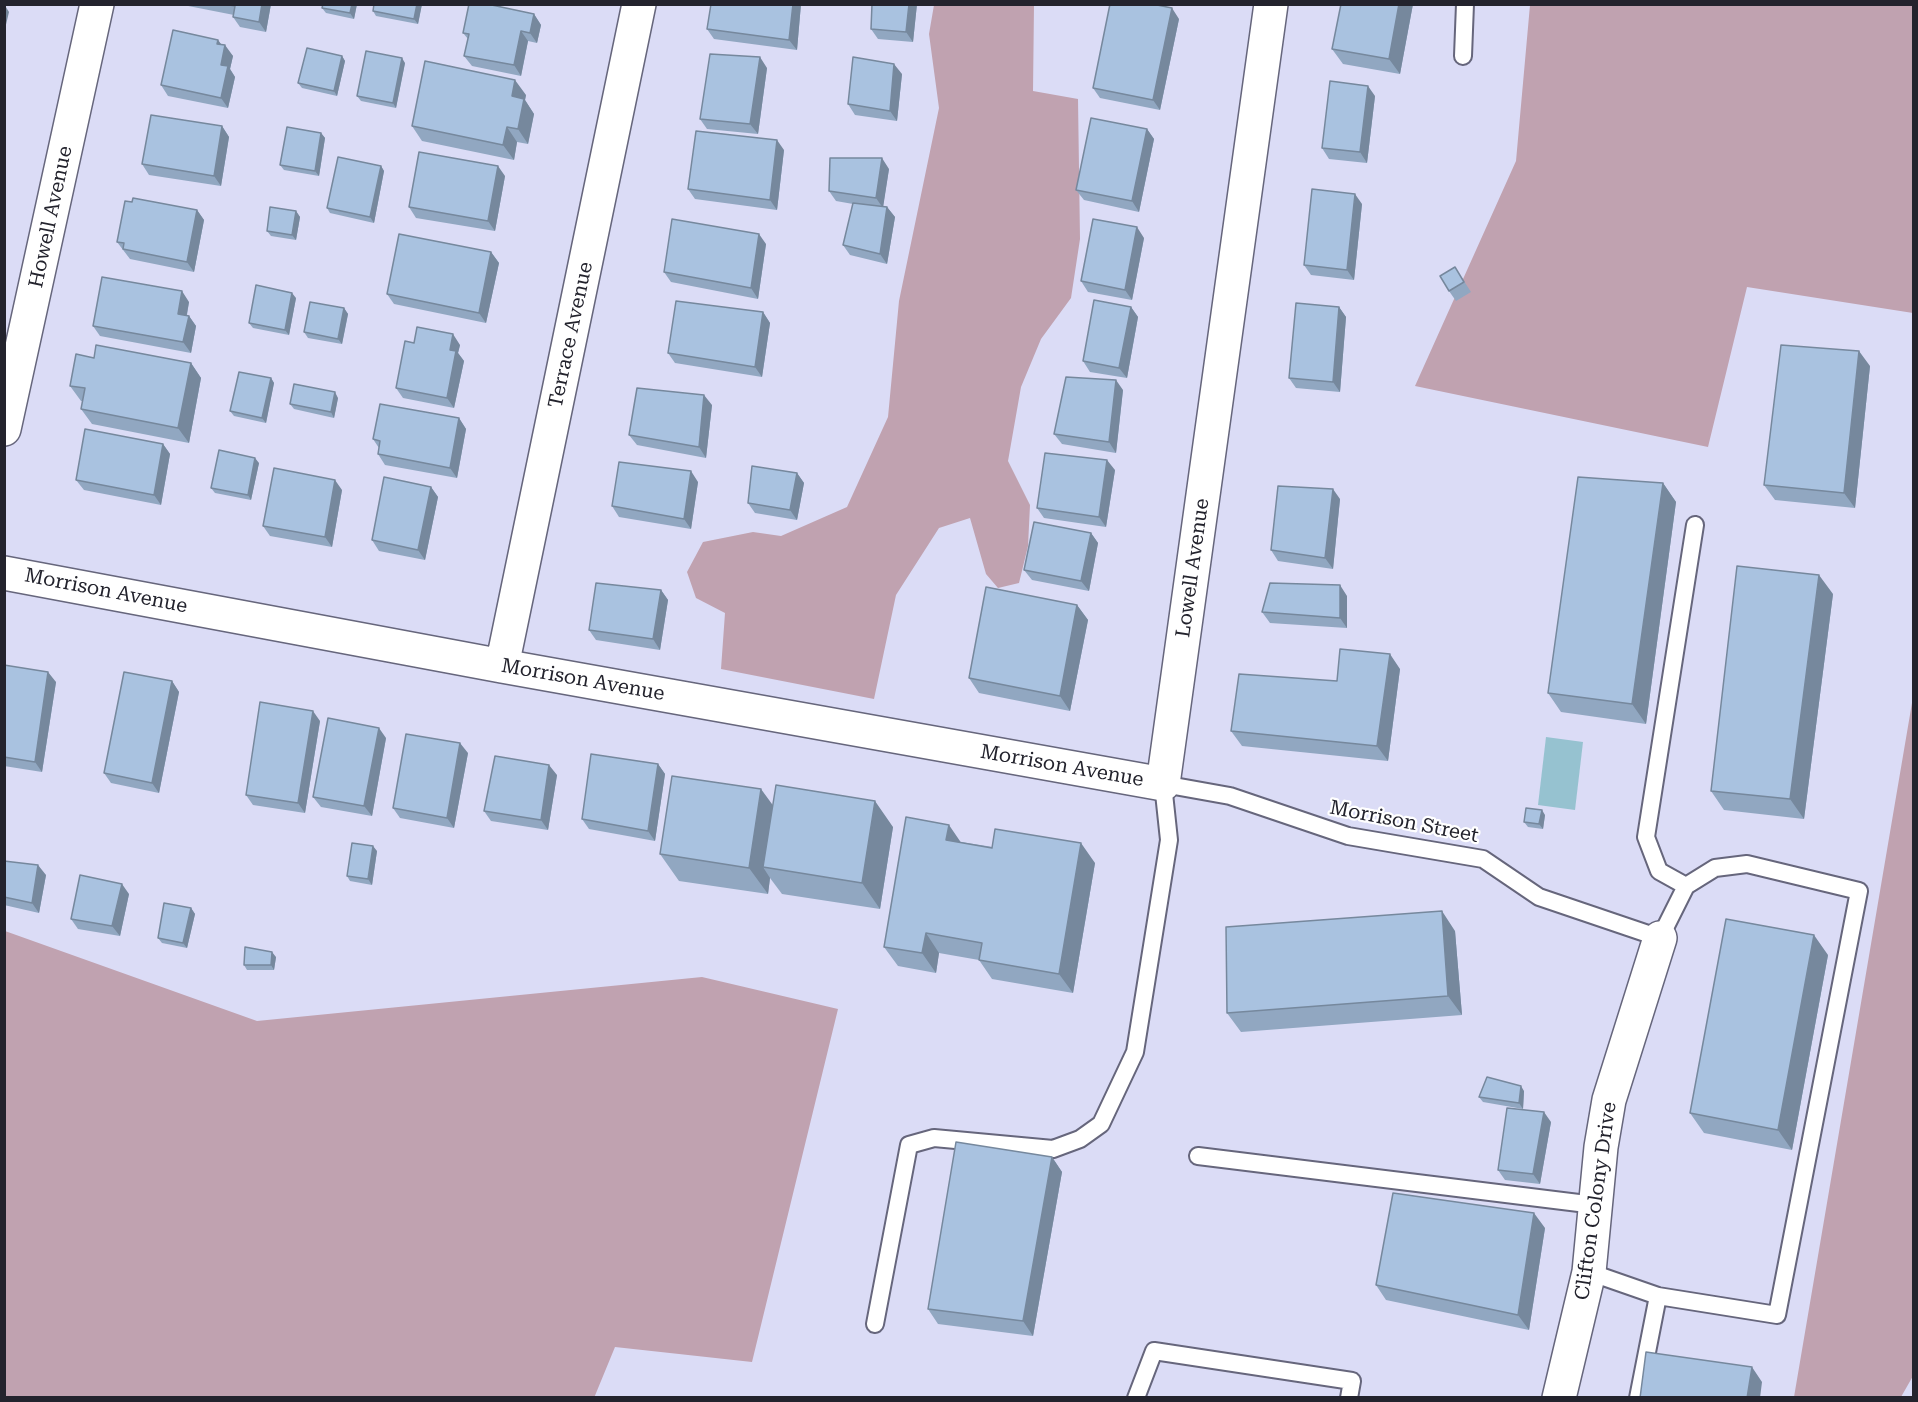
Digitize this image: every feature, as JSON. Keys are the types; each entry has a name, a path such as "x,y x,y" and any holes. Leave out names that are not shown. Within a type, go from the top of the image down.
{"street":[{"name":"Howell Avenue","path":"4,429 97,4"},
{"name":"Terrace Avenue","path":"502,666 639,4"},
{"name":"Lowell Avenue","path":"1163,784 1271,4"},
{"name":"Morrison Avenue","path":"4,573 502,666 1163,784"},
{"name":"Clifton Colony Drive","path":"1559,1398 1589,1272 1609,1100 1660,938"}],"lane":[{"path":"1463,56 1465,4"},
{"path":"1686,886 1659,871 1646,837 1695,525"},
{"name":"Morrison Street","path":"1163,784 1230,796 1348,836 1483,859 1539,897 1660,938"},
{"name":"Lowell Avenue","path":"875,1324 909,1145 934,1138 1053,1149 1080,1139 1101,1124 1135,1052 1169,840 1163,784"},
{"path":"1589,1272 1658,1296 1777,1315 1859,891 1746,864 1715,868 1686,886 1660,938"},
{"path":"1198,1156 1595,1205"},
{"path":"1638,1398 1658,1296"},
{"path":"1136,1398 1154,1351 1352,1381 1349,1398"}],"shaded area":[{"path":"934,5 1034,5 1033,91 1078,99 1080,239 1071,298 1041,339 1021,387 1008,461 1030,505 1028,546 1019,583 998,588 986,574 970,518 939,528 896,595 874,699 721,669 725,613 696,598 687,572 703,542 753,532 781,536 847,507 888,417 899,301 939,108 929,34"},
{"path":"1530,5 1913,5 1913,313 1747,287 1708,447 1415,386 1516,161"},
{"path":"1913,697 1913,1376 1901,1397 1794,1397"},
{"path":"5,931 257,1021 702,977 838,1009 752,1362 615,1347 594,1398 5,1397"}],"water":[{"path":"1546,737 1583,742 1575,810 1538,805"}],"building":[{"path":"224,4 262,4 259,22 233,17 235,6"},
{"path":"323,4 352,4 350,13 322,8"},
{"path":"374,4 417,4 414,19 373,11"},
{"path":"469,4 487,4 534,14 530,33 521,31 514,65 464,56 469,34 463,33"},
{"path":"711,4 793,4 789,40 707,29"},
{"path":"872,4 909,4 906,32 871,29"},
{"path":"1110,4 1152,4 1172,8 1153,100 1093,88"},
{"path":"1341,4 1399,4 1389,59 1332,49"},
{"path":"173,30 218,40 217,44 225,45 221,65 228,66 221,98 161,85"},
{"path":"307,48 342,56 334,91 298,83"},
{"path":"366,51 402,58 393,103 357,96"},
{"path":"710,54 760,57 750,124 700,119"},
{"path":"853,57 894,64 890,111 848,104"},
{"path":"425,61 515,80 512,96 524,99 518,129 507,127 503,145 412,126"},
{"path":"1330,81 1368,86 1360,152 1322,148"},
{"path":"151,115 222,126 214,176 142,164"},
{"path":"1091,118 1147,129 1132,201 1076,190"},
{"path":"287,127 321,133 315,171 280,165"},
{"path":"696,131 777,140 770,200 688,189"},
{"path":"419,152 498,166 488,221 409,207"},
{"path":"338,157 381,166 370,217 327,208"},
{"path":"830,158 882,158 876,198 829,191"},
{"path":"1312,189 1355,194 1347,270 1304,265"},
{"path":"133,198 197,210 187,262 123,249 124,243 117,242 125,201 132,202"},
{"path":"853,203 887,207 880,254 843,245"},
{"path":"270,207 296,211 292,235 267,231"},
{"path":"672,219 759,234 751,288 664,272"},
{"path":"1093,219 1137,227 1125,290 1081,281"},
{"path":"399,234 491,252 479,313 387,294"},
{"path":"1455,267 1464,282 1449,291 1440,276"},
{"path":"102,277 182,291 178,314 189,316 183,342 93,326"},
{"path":"256,285 292,293 285,330 249,323"},
{"path":"1094,300 1131,307 1119,368 1083,361"},
{"path":"676,301 763,312 755,367 668,353"},
{"path":"310,302 344,308 338,339 304,332"},
{"path":"1296,303 1339,307 1333,382 1289,378"},
{"path":"417,327 453,334 450,350 456,351 447,398 396,388 405,341 414,343"},
{"path":"96,345 191,363 178,428 81,409 85,388 70,386 76,354 94,358"},
{"path":"1781,345 1859,351 1844,493 1764,485"},
{"path":"239,372 271,378 262,418 230,411"},
{"path":"1066,377 1116,380 1109,442 1054,434"},
{"path":"294,384 335,392 331,412 290,404"},
{"path":"637,388 704,395 699,447 629,435"},
{"path":"380,404 459,418 450,468 378,454 380,441 373,439"},
{"path":"85,429 163,444 154,495 76,480"},
{"path":"219,450 255,458 248,495 211,488"},
{"path":"1045,453 1107,460 1099,517 1037,508"},
{"path":"619,462 691,471 684,519 612,506"},
{"path":"752,466 797,473 790,510 748,503"},
{"path":"274,468 335,480 325,537 263,526"},
{"path":"384,477 431,487 418,550 372,540"},
{"path":"1578,477 1663,483 1632,704 1548,693"},
{"path":"1278,486 1333,489 1325,558 1271,550"},
{"path":"1034,522 1091,533 1081,581 1024,570"},
{"path":"1737,566 1819,575 1790,799 1711,791"},
{"path":"596,583 661,590 653,639 589,630"},
{"path":"1270,583 1340,585 1340,618 1262,612"},
{"path":"986,587 1077,605 1060,696 969,678"},
{"path":"1340,649 1390,654 1377,746 1231,731 1239,674 1337,681"},
{"path":"4,665 48,672 35,762 4,757"},
{"path":"124,672 172,681 152,783 104,773"},
{"path":"260,702 313,711 298,803 246,795"},
{"path":"328,718 379,728 364,806 313,797"},
{"path":"406,734 460,743 447,818 393,808"},
{"path":"591,754 658,764 648,831 582,819"},
{"path":"495,756 549,765 541,820 484,811"},
{"path":"672,776 761,789 749,868 660,854"},
{"path":"776,785 875,801 862,883 763,867"},
{"path":"1526,808 1542,810 1539,824 1524,822"},
{"path":"906,817 949,825 946,840 992,848 995,829 1081,843 1059,974 979,960 982,943 926,933 922,953 884,947"},
{"path":"352,843 373,846 368,879 347,876"},
{"path":"4,861 38,865 32,903 4,897"},
{"path":"80,875 122,884 112,926 71,919"},
{"path":"164,903 191,908 183,943 158,938"},
{"path":"1442,911 1448,996 1227,1013 1226,927"},
{"path":"1726,919 1814,935 1778,1130 1690,1113"},
{"path":"245,947 272,952 271,965 244,965"},
{"path":"1487,1077 1521,1086 1519,1103 1479,1097"},
{"path":"1507,1108 1544,1112 1533,1174 1498,1170"},
{"path":"956,1142 1052,1157 1023,1321 928,1309"},
{"path":"1393,1193 1534,1213 1518,1315 1376,1285"},
{"path":"1646,1352 1752,1367 1747,1398 1640,1398"}]}
